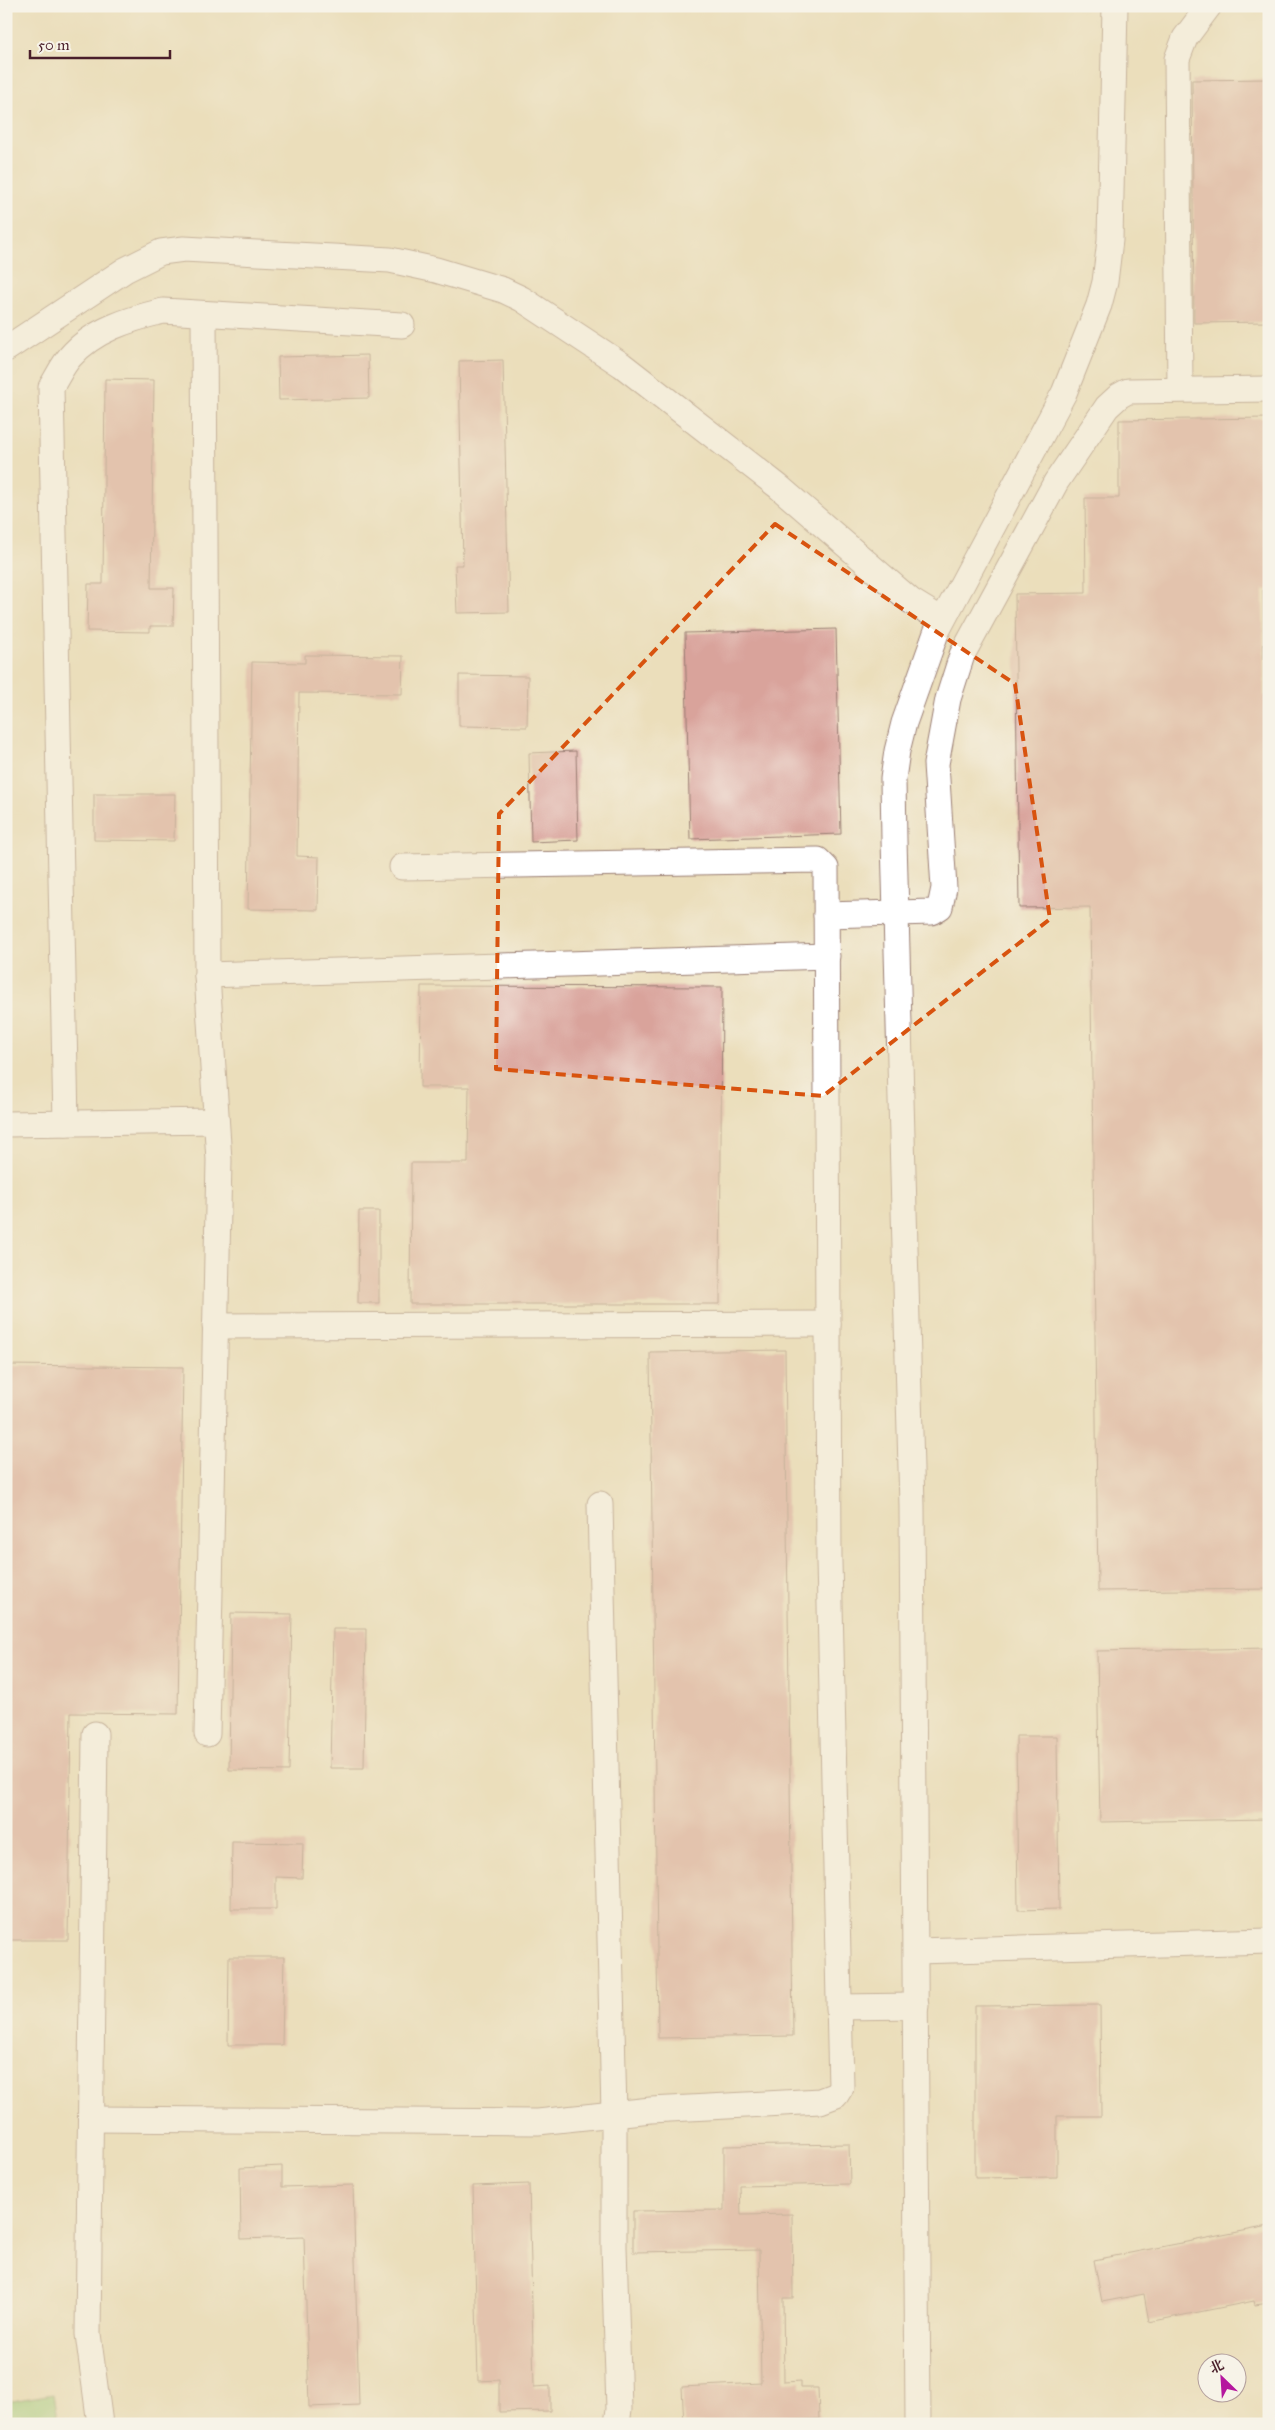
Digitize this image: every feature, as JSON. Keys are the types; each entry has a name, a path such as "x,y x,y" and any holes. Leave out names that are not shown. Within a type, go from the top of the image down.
{"street":[{"path":"918,2424 912,1497 896,914 894,763 904,723 919,677 942,620 1064,393 1099,305 1105,282 1110,240 1115,6"},
{"path":"1180,389 1177,59 1185,38 1209,6"},
{"path":"6,349 125,270 161,252 184,250 390,260 436,270 503,290 522,299 622,365 779,486 911,601 942,620"},
{"path":"66,1123 51,388 69,358 85,343 112,327 138,317 163,311 402,325"},
{"path":"204,314 207,975 218,1160 207,1734"},
{"path":"826,915 932,912 940,907 944,888 936,764 948,699 966,646 1056,482 1106,407 1128,391 1269,388"},
{"path":"91,2119 538,2122 651,2110 820,2101 836,2094 841,2087 829,1561 826,868 818,860 402,867"},
{"path":"207,975 826,956"},
{"path":"6,1124 216,1121"},
{"path":"215,1326 828,1324"},
{"path":"600,1504 614,2114 614,2247 619,2409 617,2424"},
{"path":"95,1734 88,2334 100,2424"},
{"path":"916,1950 1269,1940"},
{"path":"839,2007 916,2006"}],"highlighted area":[{"path":"775,524 1015,684 1050,919 823,1096 496,1069 499,814"}],"green space":[{"path":"53,2394 58,2424 6,2424 6,2402"}],"building":[{"path":"1269,79 1269,322 1194,323 1192,80"},
{"path":"368,355 369,398 279,400 278,357"},
{"path":"503,360 509,612 457,613 455,565 463,565 459,361"},
{"path":"105,379 154,380 151,588 174,588 173,626 150,626 150,632 87,631 88,584 103,584"},
{"path":"1269,418 1269,590 1263,590 1264,696 1269,696 1269,1220 1265,1220 1269,1589 1098,1591 1090,907 1019,908 1015,594 1086,593 1085,498 1119,498 1119,420"},
{"path":"836,629 841,834 690,839 685,633"},
{"path":"305,655 403,656 402,694 299,693 297,856 319,857 318,910 248,909 252,662 305,663"},
{"path":"459,675 528,676 527,727 459,726"},
{"path":"576,751 578,840 531,842 529,753"},
{"path":"94,794 175,794 174,841 94,840"},
{"path":"421,986 722,987 720,1304 410,1304 411,1163 468,1163 469,1087 420,1087"},
{"path":"359,1211 379,1211 379,1303 358,1303"},
{"path":"785,1350 793,2036 658,2038 650,1352"},
{"path":"6,1365 183,1367 178,1714 71,1713 68,1940 6,1940"},
{"path":"231,1613 292,1614 289,1771 229,1770"},
{"path":"333,1629 366,1629 364,1768 330,1768"},
{"path":"1269,1648 1269,1819 1100,1822 1097,1651"},
{"path":"1016,1736 1057,1736 1059,1909 1018,1910"},
{"path":"232,1842 303,1843 302,1878 276,1877 276,1909 231,1909"},
{"path":"229,1957 284,1957 282,2045 228,2045"},
{"path":"1100,2005 1101,2116 1057,2116 1057,2177 975,2178 975,2006"},
{"path":"849,2144 850,2184 740,2186 741,2215 792,2214 793,2298 783,2298 784,2382 801,2381 801,2388 818,2388 819,2419 684,2424 682,2387 761,2383 759,2250 633,2252 633,2211 724,2210 724,2146"},
{"path":"282,2166 282,2187 353,2185 359,2405 309,2407 304,2237 241,2239 240,2168"},
{"path":"529,2184 534,2387 550,2386 550,2411 499,2412 499,2380 478,2381 473,2186"},
{"path":"1269,2226 1269,2303 1255,2305 1254,2301 1149,2322 1144,2294 1102,2302 1094,2260"}]}
